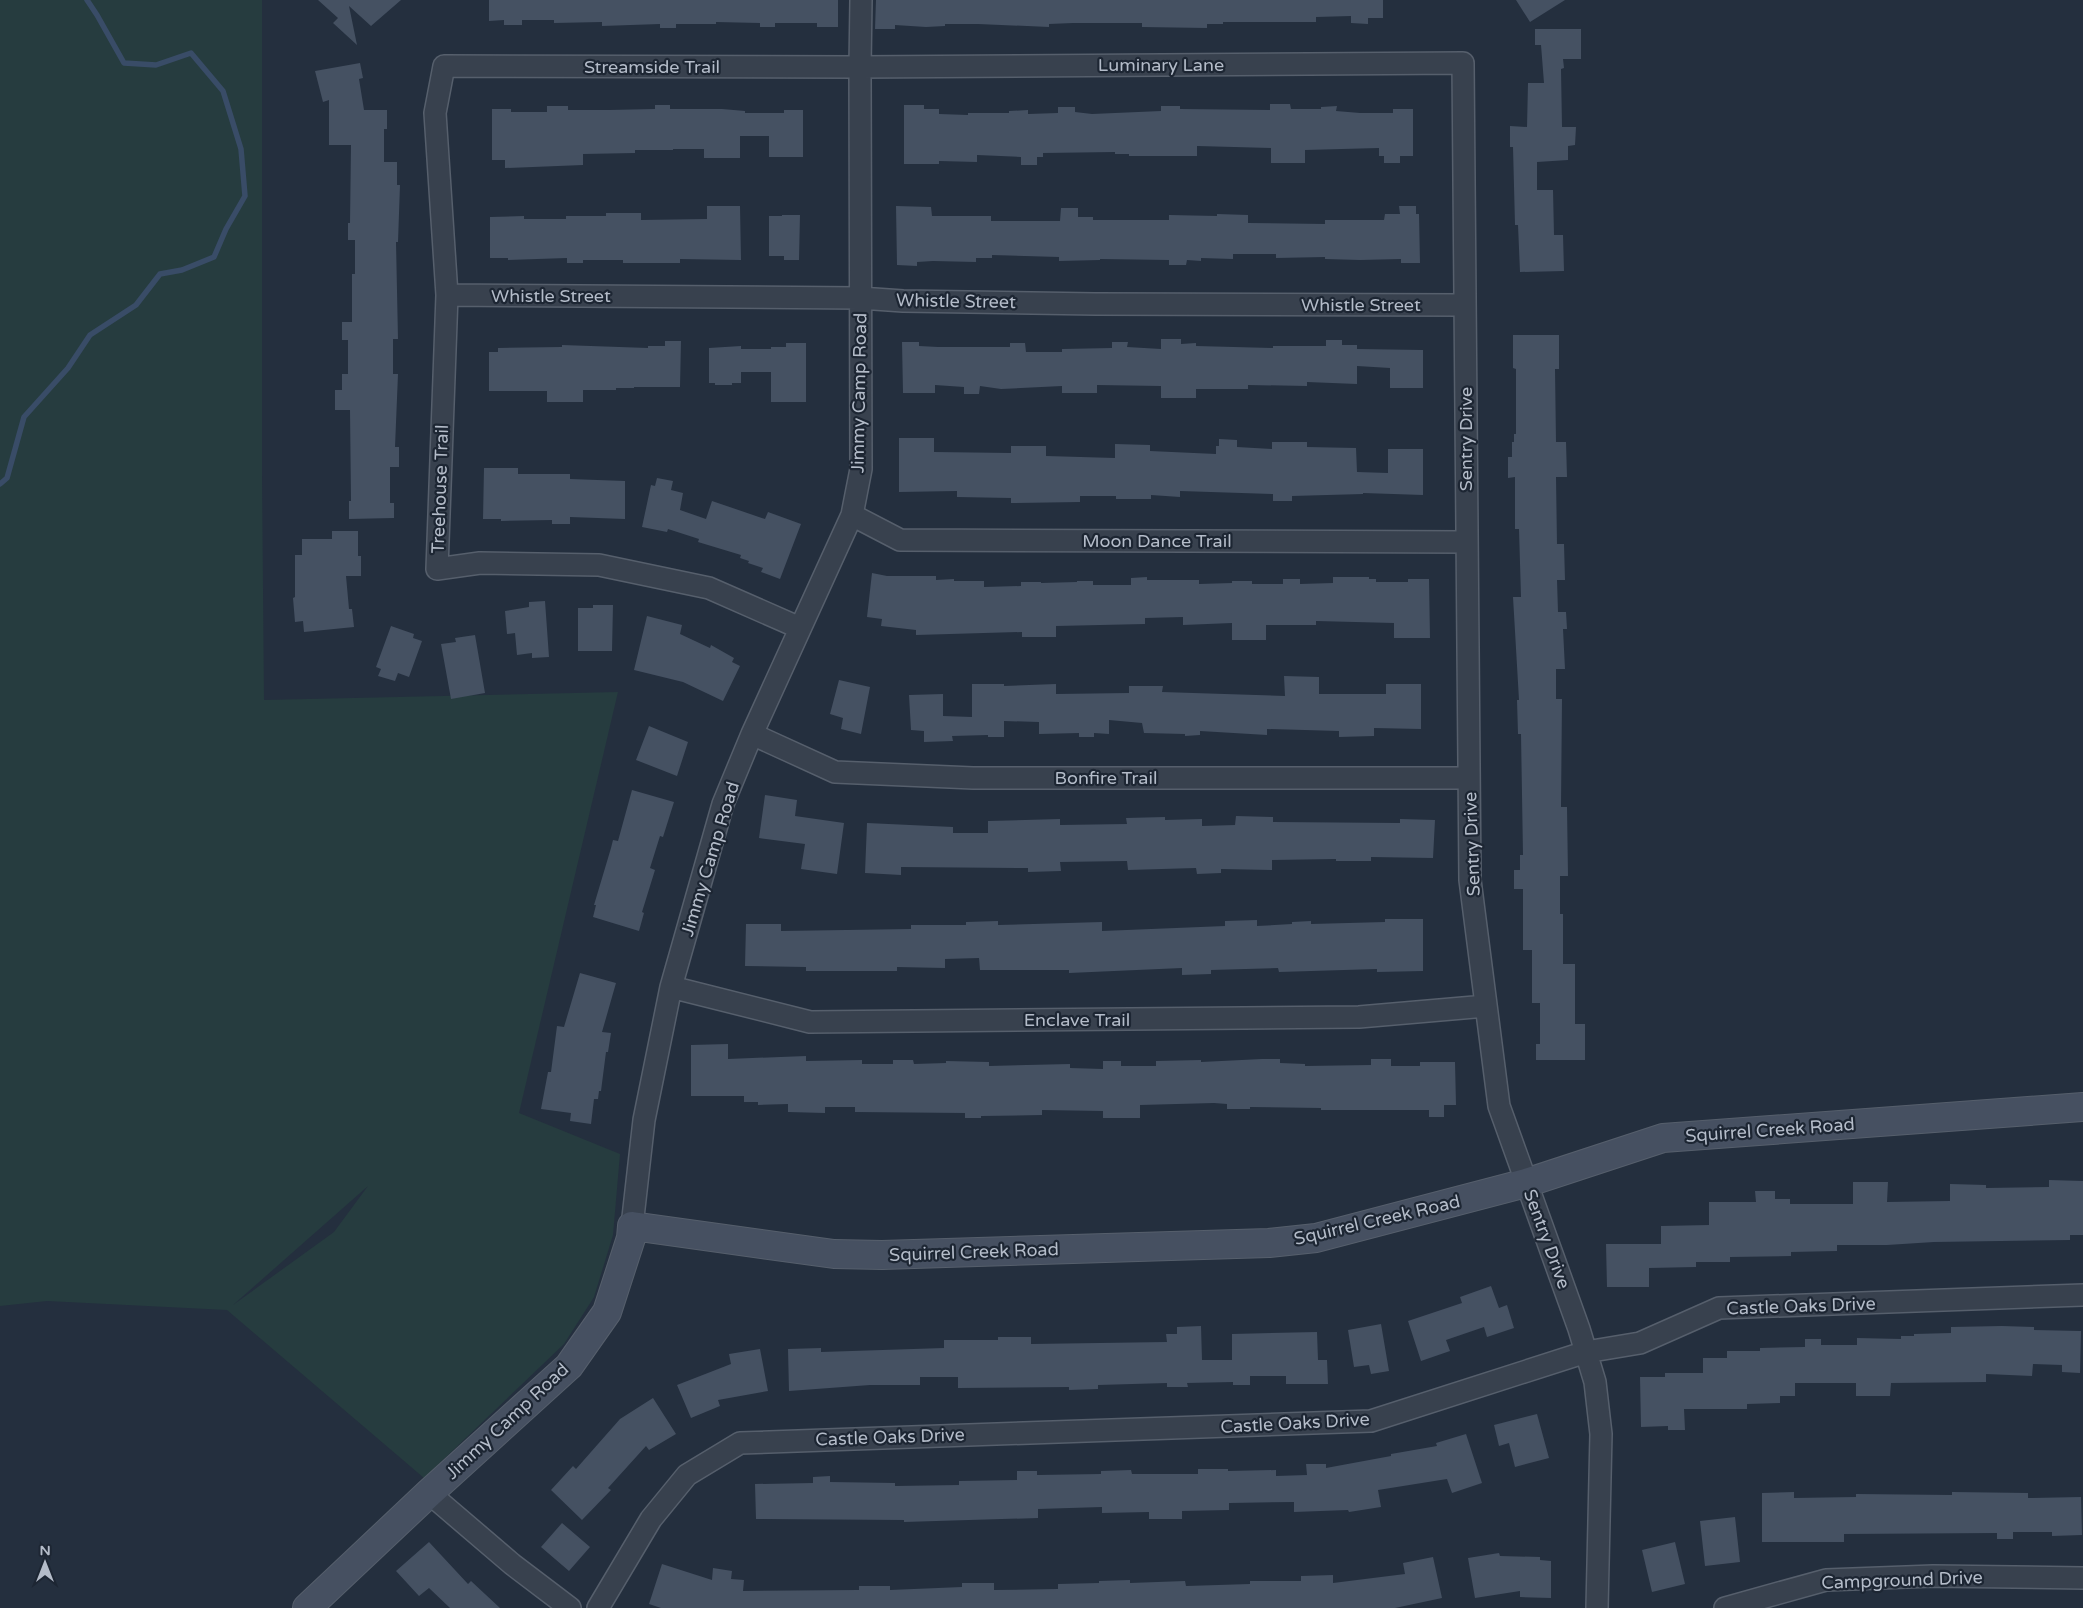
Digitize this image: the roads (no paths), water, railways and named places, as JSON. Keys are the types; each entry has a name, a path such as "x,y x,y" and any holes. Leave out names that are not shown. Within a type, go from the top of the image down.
{"street":[{"name":"Jimmy Camp Road","path":"307,1608 429,1493 569,1366 607,1312 631,1238 644,1120 671,987 723,804 752,734 852,515 861,469 861,0"},
{"name":"Luminary Lane","path":"860,67 1463,63"},
{"name":"Sentry Drive","path":"1463,63 1470,880 1499,1106 1595,1382 1601,1434 1598,1608"},
{"name":"Streamside Trail","path":"444,66 860,67"},
{"name":"Treehouse Trail","path":"444,66 436,113 447,295 438,569 480,563 599,565 709,588 800,628"},
{"name":"Whistle Street","path":"447,295 860,298 903,301 1095,304 1465,305"},
{"name":"Moon Dance Trail","path":"852,515 900,540 1467,542"},
{"name":"Bonfire Trail","path":"752,734 835,772 973,778 1469,778"},
{"name":"Enclave Trail","path":"671,987 810,1022 1359,1017 1486,1006"},
{"name":"Squirrel Creek Road","path":"632,1226 834,1254 882,1255 1269,1243 1316,1238 1526,1182 1663,1138 2083,1108"},
{"name":"Castle Oaks Drive","path":"598,1608 651,1519 687,1475 740,1442 1371,1421 1586,1352 1640,1343 1719,1308 2083,1295"},
{"path":"429,1493 512,1564 570,1608"},
{"name":"Campground Drive","path":"1725,1608 1826,1580 1933,1576 2083,1578"}],"waterway":[{"path":"0,484 7,478 24,417 68,368 90,335 136,305 160,274 182,270 214,257 226,229 245,196 241,149 223,91 191,53 156,65 124,63 87,0"}]}
